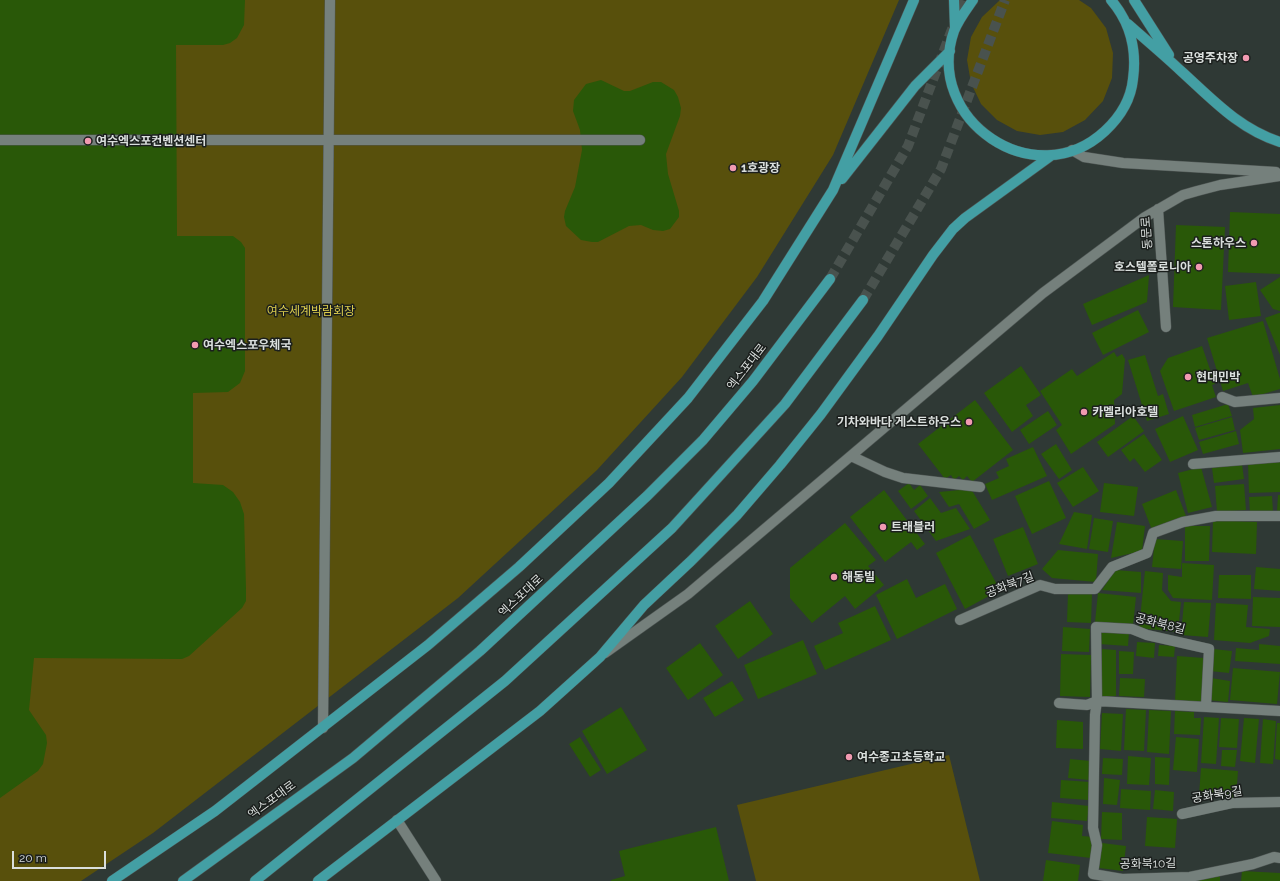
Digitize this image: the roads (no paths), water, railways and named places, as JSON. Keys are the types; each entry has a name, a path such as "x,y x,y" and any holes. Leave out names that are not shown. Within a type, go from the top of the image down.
{"main road":[{"path":"833,190 914,0"},
{"path":"954,0 955,30"},
{"path":"973,0 963,14 955,30 950,51 949,69 953,87 960,105 970,120 983,134 998,144 1016,151 1034,155 1052,155 1072,150 1100,136 1111,125 1128,99 1133,84 1135,53 1126,23"},
{"path":"1111,0 1126,23 1181,71 1219,107 1256,132 1280,142"},
{"path":"1134,0 1149,26 1181,71"},
{"path":"112,881 215,811 434,640 519,567 609,484 688,398 763,301 833,190 915,86 950,51"},
{"path":"318,881 540,711 600,657 644,605 737,515 780,465 821,414 878,336 933,254 953,230 966,218 1052,155"},
{"name":"엑스포대로","path":"183,881 353,758 486,646 647,496 703,440 753,381 830,279"},
{"path":"255,881 505,681 672,528 785,404 863,300"}],"street":[{"path":"323,728 330,0"},
{"path":"0,140 640,140"},
{"path":"1072,150 1084,157 1123,163 1280,172"},
{"path":"600,657 688,594 1043,293 1158,209 1183,195 1196,190 1280,176"},
{"name":"동문로","path":"1158,209 1166,327"},
{"path":"1222,397 1235,402 1280,398"},
{"path":"851,456 885,472 903,478 980,487"},
{"path":"1193,464 1280,457"},
{"name":"공화북7길","path":"960,620 1040,585 1055,589 1095,589 1112,567 1147,553 1153,533 1183,522 1216,516 1280,516"},
{"name":"공화북8길","path":"1097,701 1096,627 1132,629 1147,635 1209,649 1206,706"},
{"path":"1059,703 1087,705 1097,701 1280,711"},
{"name":"공화북10길","path":"1097,701 1094,715 1093,828 1097,845 1093,874 1122,880 1190,876 1253,864 1274,857 1280,858"},
{"name":"공화북9길","path":"1182,814 1232,803 1280,802"},
{"path":"397,820 436,881"}],"tunnel":[{"path":"830,279 908,146 963,0"},
{"path":"863,300 941,169 1005,0"}],"place":[{"name":"공영주차장","path":"1246,58"},
{"name":"여수엑스포컨벤션센터","path":"88,141"},
{"name":"1호광장","path":"733,168"},
{"name":"스톤하우스","path":"1254,243"},
{"name":"호스텔폴로니아","path":"1199,267"},
{"name":"여수엑스포우체국","path":"195,345"},
{"name":"현대민박","path":"1188,377"},
{"name":"카멜리아호텔","path":"1084,412"},
{"name":"기차와바다 게스트하우스","path":"969,422"},
{"name":"트래블러","path":"883,527"},
{"name":"해동빌","path":"834,577"},
{"name":"여수종고초등학교","path":"849,757"}],"park label":[{"name":"여수세계박람회장","path":"311,311"}]}
